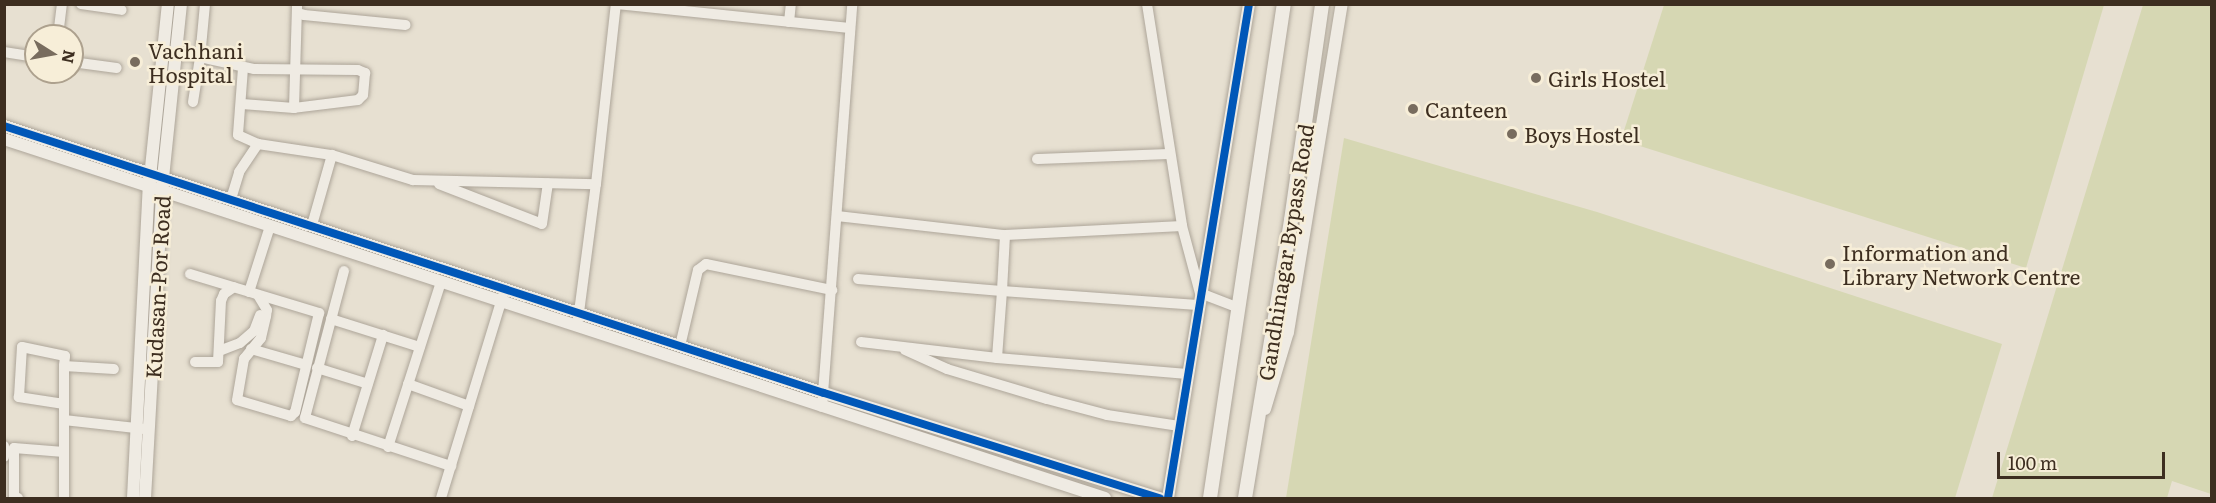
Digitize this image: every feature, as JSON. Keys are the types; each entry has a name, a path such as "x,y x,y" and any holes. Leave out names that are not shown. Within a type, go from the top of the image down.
{"main road":[{"name":"Gandhinagar Bypass Road","path":"1210,498 1284,4"},
{"name":"Gandhinagar Bypass Road","path":"1245,498 1290,231 1322,4"}],"street":[{"path":"60,24 62,4"},
{"path":"81,4 122,10"},
{"name":"Kudasan-Por Road","path":"146,498 143,429 149,187 168,4"},
{"name":"Kudasan-Por Road","path":"133,498 143,429 163,178 181,4"},
{"path":"193,102 205,4"},
{"path":"576,327 596,184 616,4 850,28"},
{"path":"734,16 735,4"},
{"path":"789,22 791,4"},
{"path":"822,407 852,4"},
{"path":"1147,4 1182,226 1199,299"},
{"path":"1168,498 1249,4"},
{"path":"1252,449 1288,332 1342,4"},
{"path":"298,9 304,15 406,25"},
{"path":"294,108 298,9"},
{"path":"4,52 24,55"},
{"path":"176,54 243,68 295,71 358,70 365,73 366,77 363,95 358,100 294,108 242,104"},
{"path":"84,64 117,68"},
{"path":"243,68 238,135 258,144 332,155 389,173 433,182 542,224 548,183"},
{"path":"4,126 824,393 1160,498"},
{"path":"4,139 1105,498"},
{"path":"231,200 239,172 258,144"},
{"path":"1037,159 1170,154"},
{"path":"312,225 332,155"},
{"path":"433,182 596,184"},
{"path":"837,216 1005,235 1182,226"},
{"path":"270,226 261,248 254,294 267,310 261,338 244,358 237,400 287,416 295,412 331,319 344,271"},
{"path":"997,358 1005,235"},
{"path":"680,346 698,270 706,264 832,290"},
{"path":"190,274 319,313 305,418 352,436 451,466"},
{"path":"858,279 1002,291 1199,299 1239,308"},
{"path":"388,447 441,282"},
{"path":"195,362 215,364 219,351 221,301 224,294 234,287"},
{"path":"441,498 505,288"},
{"path":"219,351 240,343 254,332 263,306"},
{"path":"331,319 420,347"},
{"path":"352,436 383,335"},
{"path":"861,342 997,358 1187,374"},
{"path":"64,404 18,398 22,347 65,356 64,498"},
{"path":"901,348 920,359 947,369 1047,399 1107,415 1179,426"},
{"path":"250,349 368,384"},
{"path":"64,366 114,369"},
{"path":"408,384 469,406"},
{"path":"64,420 143,429"},
{"path":"4,446 4,456"},
{"path":"18,498 14,498 14,447 64,452"}],"green space":[{"path":"1664,5 2104,5 2026,268 1621,140"},
{"path":"2143,5 2211,5 2211,494 2172,481 2167,498 1992,498"},
{"path":"1344,138 1597,212 2002,344 1955,498 1286,498"}],"cycle path":[{"path":"1168,498 1249,4"},
{"path":"4,126 824,393 1160,498"}],"place":[{"name":"Vachhani Hospital","path":"135,62"},
{"name":"Girls Hostel","path":"1536,78"},
{"name":"Canteen","path":"1413,109"},
{"name":"Boys Hostel","path":"1512,134"},
{"name":"Information and Library Network Centre","path":"1830,264"}]}
